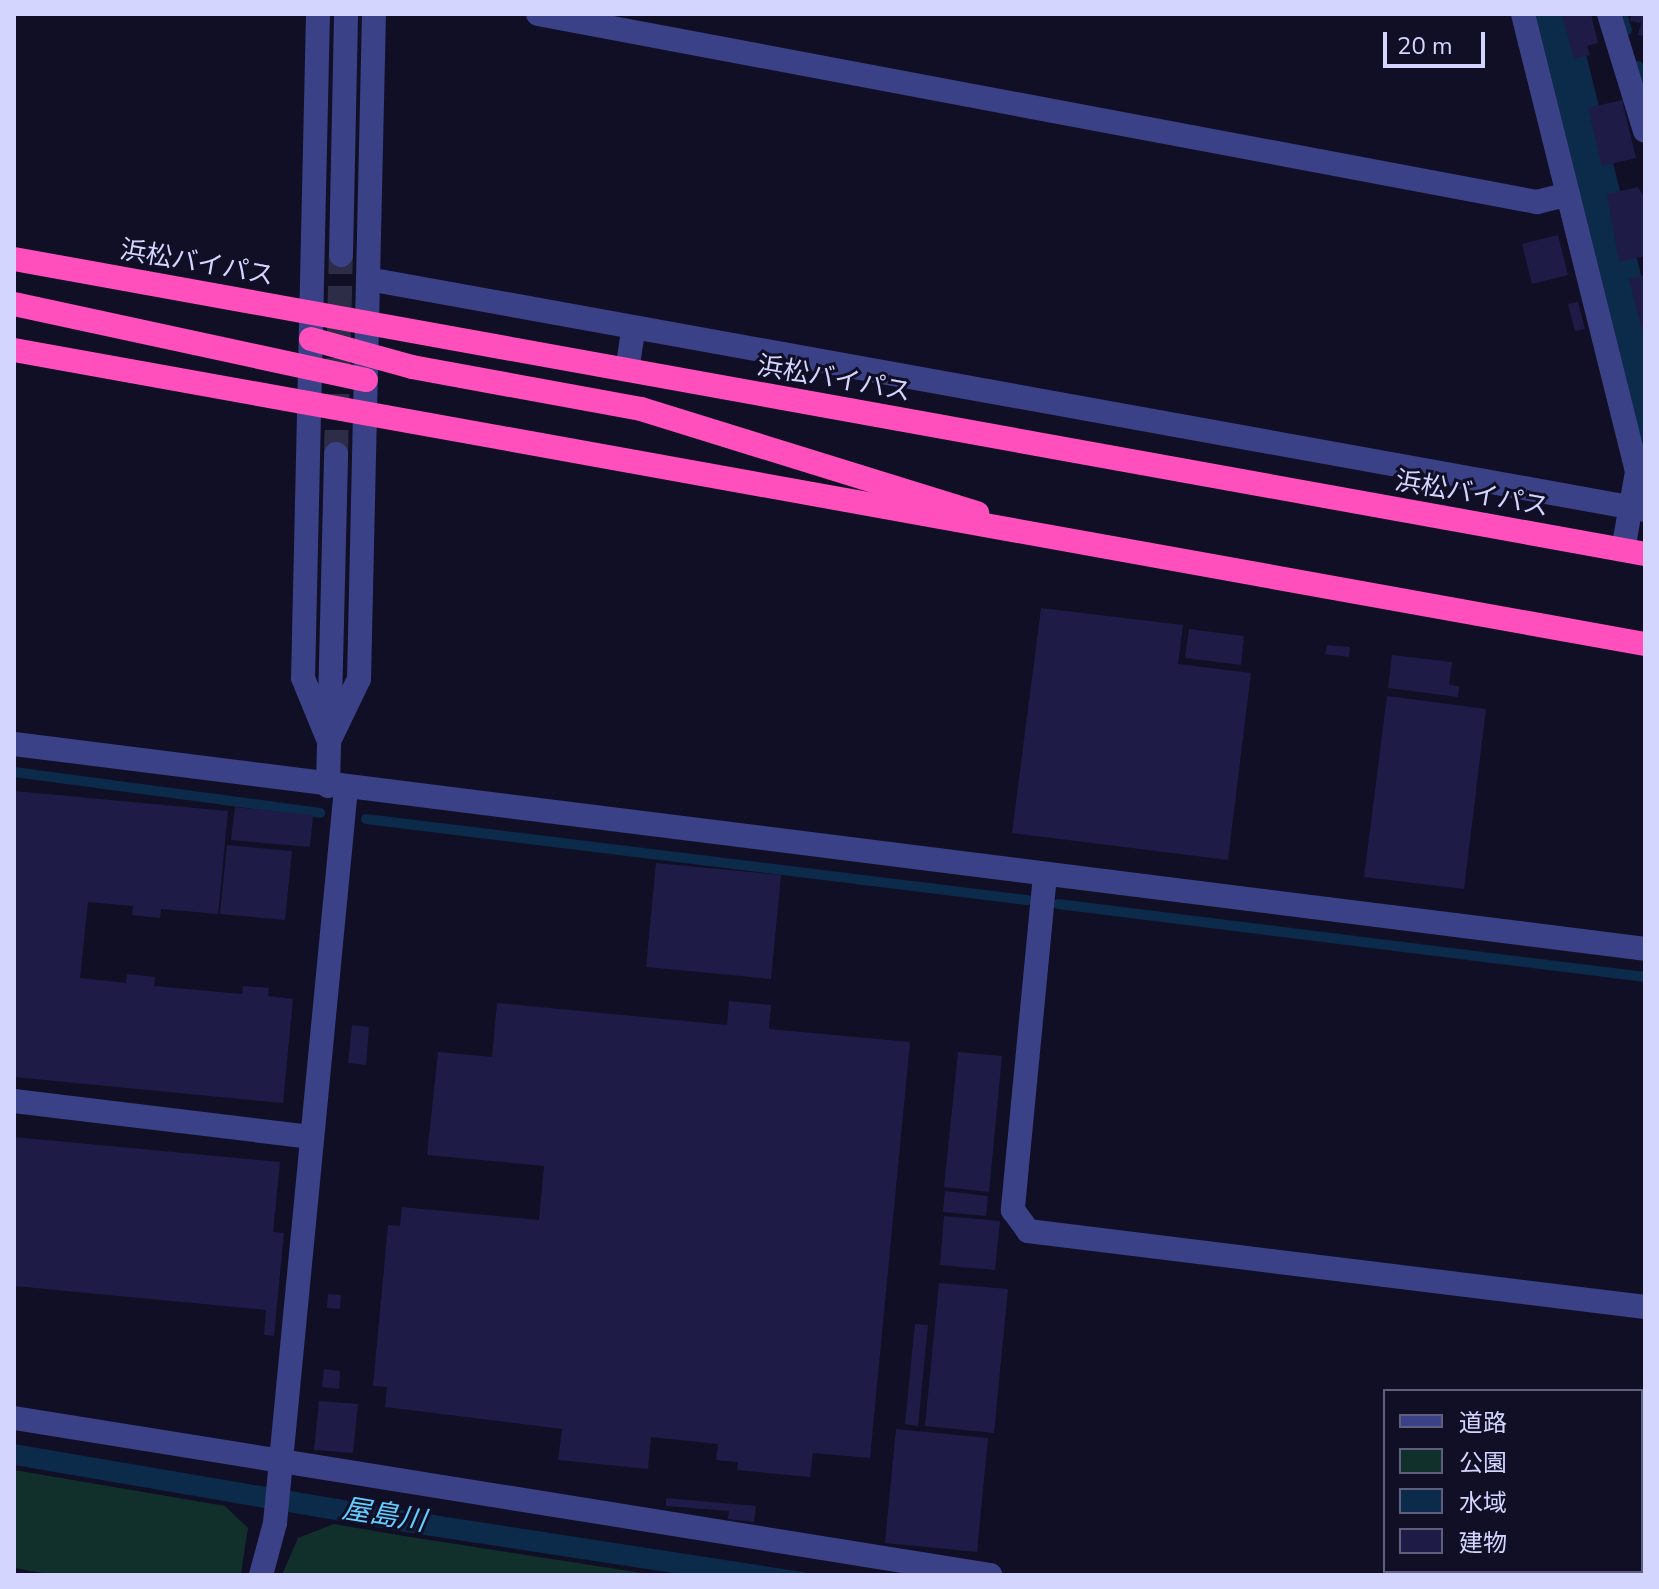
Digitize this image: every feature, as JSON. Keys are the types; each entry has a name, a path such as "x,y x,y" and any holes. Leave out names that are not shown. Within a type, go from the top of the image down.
{"highway":[{"name":"浜松バイパス","path":"14,259 1634,552"},
{"path":"14,304 310,365 366,380"},
{"path":"311,339 366,355 641,409 890,480 1033,534"},
{"path":"14,350 1645,644"}],"street":[{"path":"318,14 303,678 329,741"},
{"path":"341,255 346,14"},
{"path":"329,741 359,679 374,14"},
{"path":"538,14 1537,202 1568,194"},
{"path":"1523,14 1637,472 1634,552"},
{"path":"1609,14 1645,131"},
{"path":"368,279 633,331 1638,508"},
{"path":"627,370 633,331"},
{"path":"261,1575 275,1523 312,1137 337,787 329,741 336,454"},
{"path":"14,744 1645,949"},
{"path":"1045,875 1013,1210 1028,1231 1645,1307"},
{"path":"14,1101 312,1137"},
{"path":"14,1418 280,1470 990,1575"}],"green space":[{"path":"14,1470 225,1506 248,1528 241,1573 55,1575 14,1568"},
{"path":"334,1524 655,1575 282,1575 298,1538"}],"water":[{"name":"屋島川","path":"14,1444 408,1511 822,1575 686,1575 405,1532 14,1465"}],"building":[{"path":"1562,14 1591,14 1598,43 1587,46 1590,55 1574,59"},
{"path":"1631,14 1645,14 1645,36 1638,35 1641,23 1630,21"},
{"path":"1622,100 1636,158 1602,166 1588,108"},
{"path":"1638,187 1645,199 1645,256 1619,262 1607,194"},
{"path":"1558,235 1568,275 1532,284 1522,244"},
{"path":"1645,275 1645,330 1642,330 1629,279"},
{"path":"1578,302 1585,329 1575,331 1568,304"},
{"path":"1041,608 1183,625 1178,664 1251,673 1228,860 1012,833"},
{"path":"1189,629 1244,636 1241,665 1185,658"},
{"path":"1327,645 1350,647 1349,657 1325,654"},
{"path":"1392,655 1452,662 1449,685 1459,686 1458,697 1388,688"},
{"path":"1387,696 1486,709 1464,889 1364,877"},
{"path":"14,791 228,811 218,914 161,909 160,918 132,915 133,906 88,902 80,978 126,983 127,974 155,977 154,986 242,994 243,986 269,988 268,996 293,999 283,1103 14,1077"},
{"path":"235,807 313,815 310,847 231,840"},
{"path":"227,845 292,851 285,920 220,914"},
{"path":"656,863 781,875 771,979 646,967"},
{"path":"729,1001 771,1005 769,1029 910,1042 870,1458 813,1453 810,1477 737,1470 738,1462 716,1460 718,1444 651,1437 648,1469 558,1460 562,1429 385,1407 387,1387 373,1386 388,1225 400,1226 402,1207 539,1220 544,1166 427,1155 438,1052 492,1057 497,1003 727,1025"},
{"path":"352,1025 369,1027 366,1065 348,1063"},
{"path":"958,1052 1002,1056 989,1192 944,1187"},
{"path":"14,1137 280,1162 273,1232 284,1233 274,1336 264,1335 266,1310 14,1286"},
{"path":"945,1191 988,1196 986,1216 943,1212"},
{"path":"944,1216 1000,1221 995,1270 940,1265"},
{"path":"939,1283 1008,1289 994,1433 925,1426"},
{"path":"328,1294 341,1295 340,1309 327,1308"},
{"path":"915,1324 928,1325 918,1426 905,1424"},
{"path":"324,1369 340,1371 339,1389 322,1387"},
{"path":"319,1401 358,1404 353,1453 314,1450"},
{"path":"896,1429 988,1438 977,1552 885,1543"},
{"path":"666,1498 756,1506 754,1522 728,1519 729,1511 666,1506"}],"waterway":[{"path":"1544,14 1645,419"},
{"path":"1622,14 1627,30"},
{"path":"1638,66 1645,88"},
{"path":"14,772 320,813"},
{"path":"366,819 1027,900"},
{"path":"1058,904 1645,977"}],"tunnel":[{"path":"336,454 341,255"}]}
